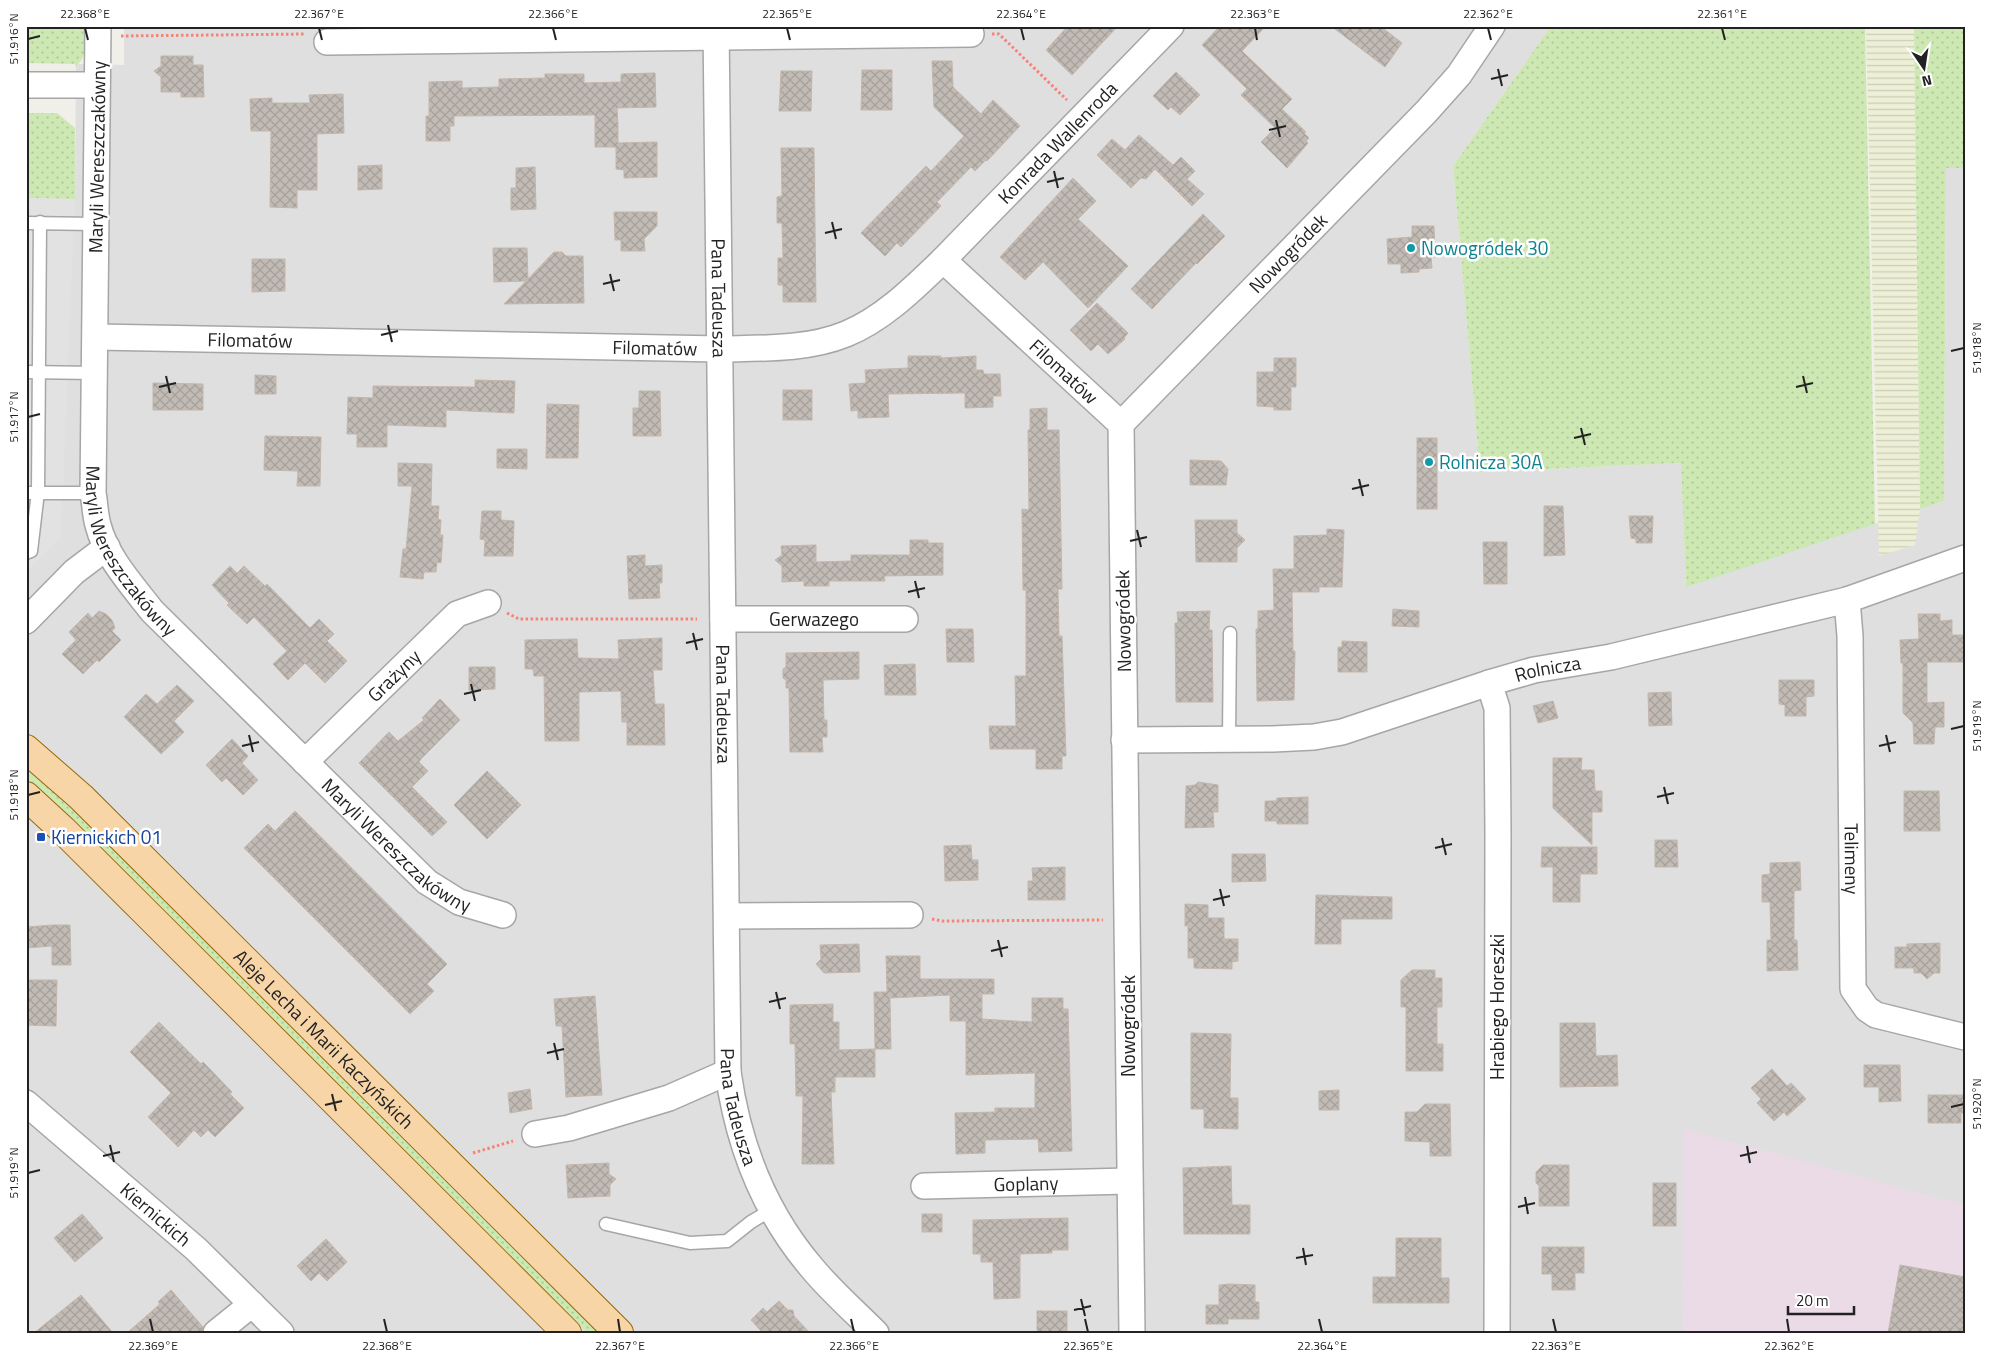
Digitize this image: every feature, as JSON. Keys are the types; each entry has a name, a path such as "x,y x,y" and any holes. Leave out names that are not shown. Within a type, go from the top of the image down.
{"main road":[{"name":"Aleje Lecha i Marii Kaczyńskich","path":"26,749 81,797 618,1333"},
{"name":"Aleje Lecha i Marii Kaczyńskich","path":"26,796 63,830 567,1333"}],"street":[{"name":"Konrada Wallenroda","path":"943,260 1171,26"},
{"name":"Nowogródek","path":"1132,1333 1122,424 1426,112 1459,76 1492,26"},
{"name":"Maryli Wereszczakówny","path":"98,31 93,493 98,525 107,547 131,584 152,610 427,882 459,902 503,915"},
{"path":"327,42 716,32 971,34"},
{"name":"Pana Tadeusza","path":"716,32 728,1072 732,1102 742,1138 751,1166 771,1210 812,1269 876,1333"},
{"path":"26,85 97,85"},
{"name":"Filomatów","path":"96,337 720,349 788,346 813,343 846,334 884,312 916,286 943,260 1122,424"},
{"path":"26,621 74,572 107,547"},
{"name":"Rolnicza","path":"1124,740 1314,737 1342,732 1534,670 1662,646 1847,600 1965,558"},
{"name":"Telimeny","path":"1847,600 1850,636 1853,989 1867,1009 1876,1015 1965,1037"},
{"name":"Grażyny","path":"306,762 457,614 488,603"},
{"name":"Gerwazego","path":"723,619 905,619"},
{"name":"Hrabiego Horeszki","path":"1489,683 1497,708 1497,1333"},
{"path":"727,916 910,915"},
{"path":"535,1134 569,1128 669,1098 728,1072"},
{"name":"Kiernickich","path":"26,1103 196,1249 281,1333"},
{"name":"Goplany","path":"924,1186 1129,1181"},
{"path":"216,1333 252,1304"}],"lane":[{"path":"26,553 31,551 33,372 40,222"},
{"path":"26,223 95,224"},
{"path":"33,372 95,373"},
{"path":"32,492 93,493"},
{"path":"1229,739 1230,633"},
{"path":"606,1224 690,1243 727,1241 751,1222 771,1210"}],"path":[{"path":"98,31 304,34 327,42"},
{"path":"971,34 999,34 1084,116"},
{"path":"488,603 519,619 697,619"},
{"path":"910,915 942,921 1126,920"},
{"path":"472,1153 535,1134"}],"shaded area":[{"path":"124,26 1551,26 1453,166 1480,472 1681,463 1686,586 1944,501 1946,168 1965,168 1965,1333 26,1333 26,198 75,199 76,64 124,65"},
{"path":"26,198 75,199 61,538 26,573"},
{"path":"1684,1129 1965,1205 1965,1333 1683,1333"}],"green space":[{"path":"26,26 88,26 86,48 80,62 76,67 75,64 26,63"},
{"path":"1551,26 1865,26 1875,524 1686,587 1681,463 1480,472 1453,166"},
{"path":"1866,26 1914,26 1920,509 1915,545 1879,556"},
{"path":"1914,26 1965,26 1965,168 1946,168 1944,501 1920,509"},
{"path":"26,113 57,113 75,128 75,199 26,198"},
{"path":"26,765 49,784 602,1333 588,1333 93,840 26,778"}],"building":[{"path":"1068,26 1118,26 1072,75 1046,50"},
{"path":"1220,26 1266,26 1242,51 1292,99 1282,109 1306,132 1304,133 1309,138 1306,141 1308,143 1287,168 1261,142 1275,128 1241,95 1247,89 1202,45"},
{"path":"1331,26 1380,26 1402,43 1385,67"},
{"path":"161,56 193,56 193,65 203,65 204,97 181,97 181,92 161,92 161,77 154,71 161,66"},
{"path":"932,61 952,61 953,87 981,114 993,100 1020,126 987,161 975,171 971,167 937,202 941,206 901,247 897,243 885,256 861,233 926,166 931,171 964,136 934,107"},
{"path":"862,70 892,70 892,110 861,110"},
{"path":"781,71 812,71 811,111 779,111"},
{"path":"1176,72 1200,95 1180,115 1171,107 1168,110 1153,96"},
{"path":"655,73 656,107 617,108 618,143 657,142 657,177 624,178 624,170 616,169 616,147 595,147 595,115 454,116 454,126 450,126 450,141 426,141 426,116 429,116 429,82 462,81 462,88 499,87 499,79 545,78 545,74 584,74 584,83 621,82 621,74"},
{"path":"343,94 344,133 317,134 317,190 297,190 297,208 270,207 271,131 251,131 250,99 272,98 272,103 310,103 309,95"},
{"path":"1139,135 1173,165 1181,157 1195,171 1187,179 1204,194 1192,206 1155,169 1146,179 1141,178 1131,188 1097,155 1112,139 1125,150"},
{"path":"781,148 814,148 816,302 783,302 783,285 778,285 778,258 783,258 782,223 777,223 777,197 782,196"},
{"path":"382,165 382,189 358,190 358,166"},
{"path":"535,167 536,209 511,210 511,188 516,188 516,168"},
{"path":"1073,178 1096,201 1078,219 1128,266 1088,308 1043,262 1025,280 1000,257"},
{"path":"614,212 657,212 657,226 644,239 645,251 621,251 621,240 615,240"},
{"path":"1203,214 1225,236 1152,309 1131,289"},
{"name":"Nowogródek 30","path":"1412,226 1434,226 1435,257 1431,257 1432,268 1419,269 1419,272 1401,273 1401,264 1388,264 1387,239 1412,237"},
{"path":"493,248 527,248 528,279 554,252 562,252 566,256 583,256 584,303 504,304 526,281 494,282"},
{"path":"252,259 285,259 285,291 252,292"},
{"path":"1097,303 1128,333 1125,339 1108,354 1098,344 1091,351 1070,330"},
{"path":"908,356 941,356 941,358 976,356 976,370 983,370 984,374 1000,374 1001,396 993,396 993,407 965,408 965,393 888,394 889,417 858,418 858,410 851,411 849,384 866,383 865,370 908,368"},
{"path":"1274,358 1296,358 1296,387 1291,387 1291,410 1274,410 1274,407 1257,406 1257,372 1274,372"},
{"path":"255,375 276,376 276,394 255,394"},
{"path":"475,380 515,381 514,413 446,410 446,427 387,425 387,447 357,447 357,434 347,434 348,397 373,398 373,386 475,387"},
{"path":"153,383 203,384 203,410 153,410"},
{"path":"783,390 812,390 812,420 783,420"},
{"path":"639,391 660,391 661,436 633,436 633,408 639,408"},
{"path":"547,404 579,405 578,458 546,458"},
{"path":"1047,408 1047,430 1059,430 1062,589 1058,589 1059,636 1062,636 1066,756 1062,756 1062,769 1036,769 1036,749 990,749 989,726 1016,726 1015,676 1026,676 1026,590 1023,590 1022,509 1029,510 1028,430 1030,430 1030,409"},
{"path":"265,436 321,437 320,486 297,486 298,471 264,470"},
{"name":"Rolnicza 30A","path":"1417,438 1437,438 1437,509 1417,509"},
{"path":"497,449 527,449 527,469 497,468"},
{"path":"1190,460 1221,461 1228,469 1226,485 1190,485"},
{"path":"398,463 432,464 431,506 439,506 438,519 441,520 440,535 443,535 441,563 437,562 436,572 424,572 423,579 400,577 403,549 406,549 412,486 398,486"},
{"path":"1544,506 1563,506 1565,555 1544,556"},
{"path":"482,511 501,511 501,520 514,521 513,556 484,556 485,540 480,539"},
{"path":"1629,516 1653,516 1652,543 1636,543 1636,539 1631,538"},
{"path":"1195,520 1237,520 1237,533 1245,540 1237,548 1237,562 1196,562"},
{"path":"1327,529 1344,530 1342,587 1319,587 1319,592 1292,592 1293,651 1295,651 1294,700 1257,701 1256,629 1258,629 1258,611 1274,610 1273,569 1294,569 1294,536 1327,535"},
{"path":"910,540 928,540 928,543 943,543 943,575 884,576 885,581 829,581 829,586 804,586 804,581 782,582 782,566 775,560 782,555 781,546 816,545 816,562 851,561 851,555 910,555"},
{"path":"1483,542 1507,542 1507,584 1484,584"},
{"path":"645,555 645,566 662,565 662,583 659,583 660,598 629,599 627,556"},
{"path":"230,566 237,573 244,566 265,586 267,584 310,628 319,619 334,634 327,641 347,661 325,683 305,663 288,680 273,664 287,651 254,617 247,624 227,605 229,603 212,585"},
{"path":"1393,609 1419,611 1419,627 1392,626"},
{"path":"99,611 106,614 112,620 115,628 112,631 121,640 99,662 97,660 83,674 62,654 76,640 69,632 88,613 92,618"},
{"path":"1210,611 1209,630 1212,630 1213,702 1176,702 1175,623 1178,623 1177,612"},
{"path":"1918,614 1940,614 1940,621 1952,620 1952,635 1964,635 1964,662 1927,662 1927,703 1944,702 1944,727 1935,727 1934,744 1914,744 1913,723 1903,713 1903,663 1901,663 1900,640 1919,639"},
{"path":"946,629 973,629 974,662 947,662"},
{"path":"662,638 662,670 653,670 655,704 664,704 665,745 627,745 627,722 622,722 621,691 579,692 579,741 545,741 544,676 534,676 533,669 525,669 525,640 577,639 578,658 619,659 618,640"},
{"path":"1342,641 1367,642 1367,672 1338,672 1338,647 1342,647"},
{"path":"859,652 859,679 823,680 824,720 827,720 827,737 822,737 823,752 790,752 789,688 786,688 786,680 783,678 783,669 786,667 786,653"},
{"path":"915,664 916,695 885,695 884,665"},
{"path":"469,667 495,667 495,689 469,690"},
{"path":"1779,680 1814,680 1814,696 1806,697 1806,716 1785,716 1785,705 1779,704"},
{"path":"177,685 194,701 174,721 184,732 161,754 124,717 146,694 157,704"},
{"path":"1671,692 1672,725 1649,726 1648,693"},
{"path":"440,699 460,720 421,759 419,762 428,771 412,787 447,822 432,836 359,763 389,732 398,741 424,720 422,718"},
{"path":"1553,701 1558,718 1538,723 1533,706"},
{"path":"232,739 248,756 242,763 258,780 243,795 226,778 222,782 206,765"},
{"path":"1553,758 1582,758 1581,770 1594,770 1595,791 1602,791 1602,812 1592,812 1592,845 1553,808"},
{"path":"487,771 521,805 487,839 454,805"},
{"path":"1198,782 1218,785 1218,812 1213,812 1214,827 1185,828 1186,786 1195,785"},
{"path":"1904,791 1939,791 1940,831 1904,831"},
{"path":"1308,797 1308,824 1277,824 1277,821 1265,821 1265,801 1276,801 1277,798"},
{"path":"295,811 447,964 427,984 434,991 410,1014 244,848 268,824 275,831"},
{"path":"1655,840 1677,840 1678,867 1655,867"},
{"path":"971,845 972,860 978,860 978,880 945,881 944,846"},
{"path":"1542,847 1597,847 1597,874 1580,874 1580,902 1553,902 1553,867 1541,867"},
{"path":"1232,854 1265,854 1266,881 1232,882"},
{"path":"1800,862 1801,890 1794,891 1794,940 1797,940 1798,970 1767,971 1767,940 1771,940 1770,902 1762,902 1762,875 1770,874 1770,863"},
{"path":"1065,867 1065,900 1028,900 1028,881 1033,881 1032,868"},
{"path":"1316,895 1392,897 1392,919 1341,919 1341,944 1315,944"},
{"path":"1185,904 1208,905 1208,918 1224,918 1224,939 1238,939 1238,961 1232,962 1232,969 1194,968 1194,958 1188,958 1188,926 1185,926"},
{"path":"70,925 71,965 52,965 52,946 26,948 26,927"},
{"path":"1940,943 1940,973 1934,973 1927,979 1921,973 1914,973 1914,968 1895,968 1895,947 1907,947 1907,944"},
{"path":"859,944 860,972 824,973 816,964 821,959 820,945"},
{"path":"886,956 920,956 920,979 994,979 994,994 982,994 982,1019 1032,1022 1032,998 1063,998 1063,1009 1068,1009 1072,1151 1039,1152 1038,1139 985,1140 985,1153 956,1154 955,1113 995,1112 995,1108 1035,1108 1035,1073 966,1075 966,1021 950,1021 950,995 890,998 891,1049 875,1049 874,992 887,992"},
{"path":"1412,970 1435,970 1435,978 1442,978 1442,1007 1437,1007 1437,1044 1443,1044 1443,1071 1406,1071 1406,1007 1401,1007 1401,980"},
{"path":"26,980 57,980 56,1026 26,1025"},
{"path":"595,996 602,1095 566,1097 562,1026 556,1026 554,999"},
{"path":"833,1004 833,1022 839,1022 839,1050 875,1049 875,1077 835,1077 835,1092 831,1092 834,1164 802,1164 803,1096 796,1096 795,1044 790,1044 790,1005"},
{"path":"159,1022 201,1064 203,1062 232,1092 230,1094 244,1108 215,1137 208,1130 201,1137 194,1130 178,1147 148,1117 171,1093 130,1052"},
{"path":"1560,1023 1595,1023 1596,1056 1617,1055 1618,1086 1560,1087"},
{"path":"1191,1033 1231,1034 1230,1098 1238,1098 1238,1129 1204,1128 1204,1109 1191,1109"},
{"path":"1864,1065 1900,1065 1901,1101 1879,1102 1879,1087 1864,1087"},
{"path":"1772,1069 1787,1086 1791,1083 1806,1099 1787,1116 1784,1112 1774,1121 1757,1103 1761,1099 1751,1088"},
{"path":"530,1089 532,1109 510,1113 508,1093"},
{"path":"1339,1090 1339,1110 1319,1110 1319,1091"},
{"path":"1928,1095 1965,1095 1965,1113 1961,1113 1961,1123 1928,1123"},
{"path":"1425,1104 1450,1104 1451,1156 1430,1156 1430,1142 1405,1141 1405,1112 1417,1112"},
{"path":"609,1163 609,1174 616,1179 610,1185 610,1196 568,1198 566,1165"},
{"path":"1543,1165 1569,1165 1569,1206 1539,1206 1539,1186 1536,1183 1536,1172"},
{"path":"1231,1166 1232,1205 1250,1205 1250,1234 1184,1234 1183,1168"},
{"path":"1653,1183 1676,1183 1676,1226 1653,1226"},
{"path":"82,1214 103,1238 75,1262 54,1238"},
{"path":"922,1214 942,1214 942,1232 922,1232"},
{"path":"1068,1218 1068,1250 1052,1250 1052,1253 1020,1254 1020,1298 994,1299 993,1262 981,1262 981,1254 973,1254 973,1220"},
{"path":"1396,1238 1441,1238 1441,1278 1449,1278 1449,1303 1373,1303 1373,1277 1396,1277"},
{"path":"326,1239 347,1262 327,1281 319,1273 311,1281 297,1266"},
{"path":"1542,1247 1584,1247 1584,1273 1575,1273 1575,1290 1552,1290 1552,1274 1542,1274"},
{"path":"1900,1265 1965,1277 1965,1333 1888,1333"},
{"path":"1219,1285 1255,1285 1255,1302 1259,1302 1259,1319 1228,1319 1228,1324 1206,1324 1206,1305 1219,1305"},
{"path":"171,1290 203,1327 202,1333 127,1333 160,1304 158,1302"},
{"path":"81,1295 113,1333 34,1333"},
{"path":"779,1301 788,1310 793,1310 794,1316 810,1333 763,1333 751,1320 763,1308 767,1312"},
{"path":"1037,1311 1067,1311 1067,1333 1037,1333"}],"place":[{"name":"Nowogródek 30","path":"1411,248"},
{"name":"Rolnicza 30A","path":"1429,462"},
{"name":"Kiernickich 01","path":"41,837"}]}
